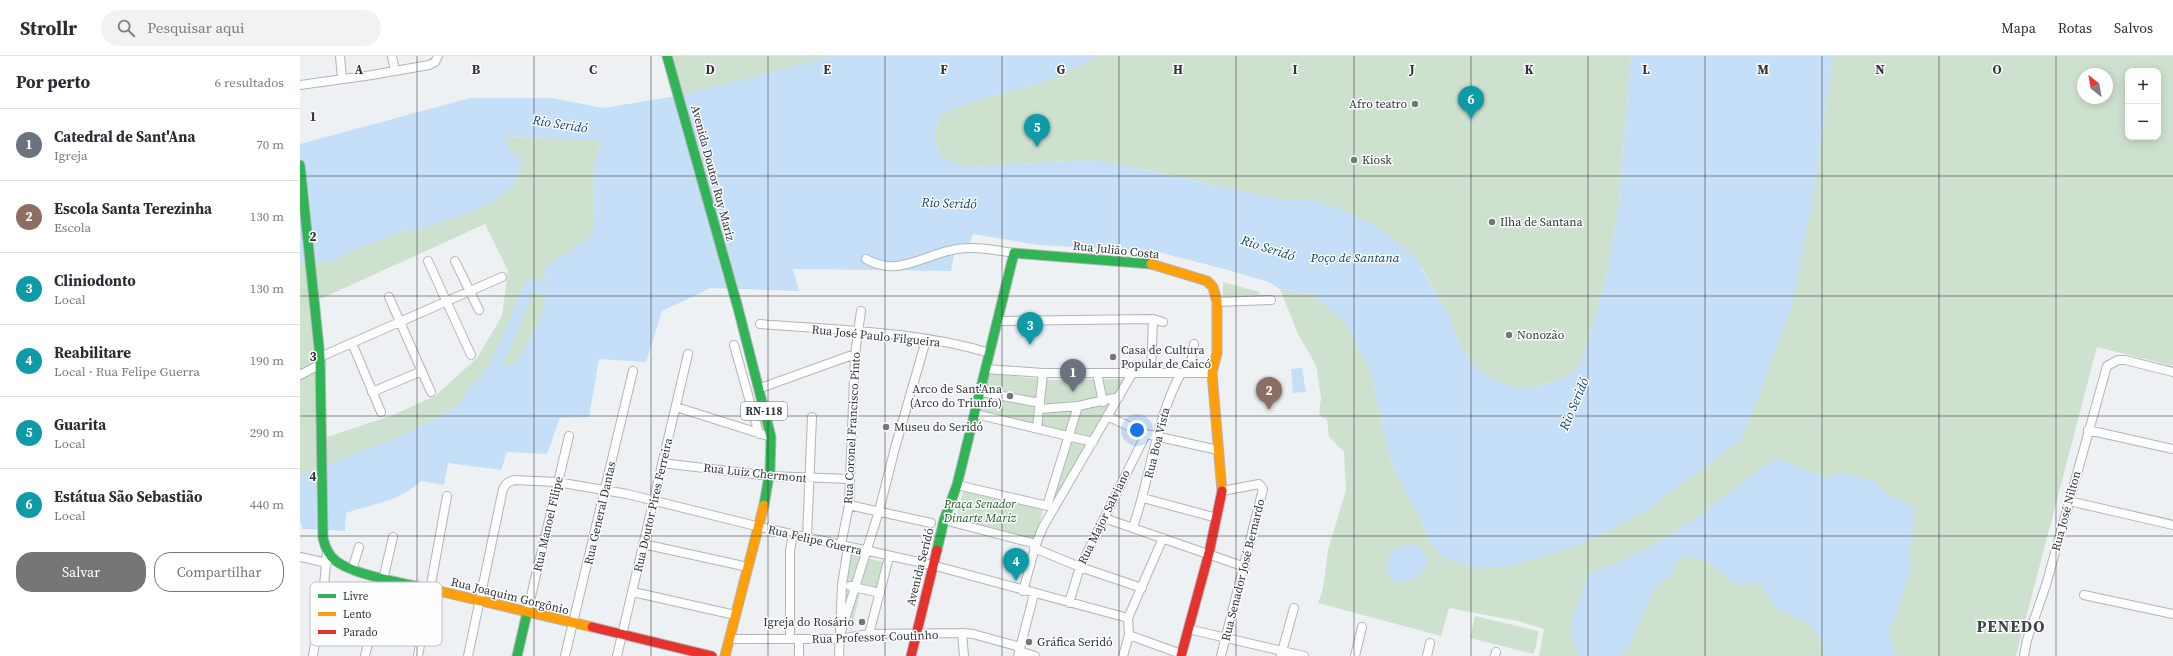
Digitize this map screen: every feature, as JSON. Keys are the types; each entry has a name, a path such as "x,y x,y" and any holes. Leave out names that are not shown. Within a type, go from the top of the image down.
{"main road":[{"name":"Avenida Doutor Ruy Mariz","path":"667,56 677,88 758,389"},
{"path":"300,165 321,361 323,533 327,552"},
{"name":"Rua Julião Costa","path":"1014,253 1158,265 1207,281 1213,287 1217,302"},
{"name":"Avenida Seridó","path":"911,656 932,565 944,520 957,485 990,353 1000,321 1014,253"},
{"path":"1181,655 1209,553 1222,491 1212,373 1217,353 1217,302"},
{"name":"RN-118","path":"725,656 760,527 770,476 772,458 771,437 758,389"},
{"name":"Rua Joaquim Gorgônio","path":"327,552 336,562 352,570 404,582"},
{"name":"Rua Joaquim Gorgônio","path":"442,591 479,602 712,656"},
{"path":"517,656 527,613"}],"street":[{"path":"340,56 342,79"},
{"path":"392,56 395,70"},
{"path":"300,85 395,70 436,59"},
{"path":"866,259 875,264 889,267 908,264 962,248 989,248 1014,253"},
{"path":"456,261 478,310"},
{"path":"428,262 471,355"},
{"path":"300,375 352,343 502,277"},
{"path":"389,297 431,392"},
{"path":"1217,302 1271,300"},
{"name":"Rua Coronel Francisco Pinto","path":"839,656 842,585 849,505 855,354 861,311"},
{"path":"1151,372 1153,319"},
{"path":"1000,321 1153,319 1163,322"},
{"name":"Rua José Paulo Filgueira","path":"760,324 858,332 926,340 990,353"},
{"path":"841,636 846,622 854,587 880,511 895,448 926,340"},
{"path":"352,343 381,412"},
{"name":"Rua Boa Vista","path":"1133,527 1143,498 1163,412 1181,373 1190,370 1194,344"},
{"path":"734,345 759,434"},
{"name":"Rua Doutor Pires Ferreira","path":"617,656 633,592 652,501 688,354"},
{"path":"758,389 855,354"},
{"name":"Rua José Nilton","path":"2024,656 2028,635 2046,585 2107,366 2118,360 2125,360 2173,372"},
{"path":"986,369 1043,373 1212,373"},
{"path":"372,392 422,370"},
{"name":"Rua General Dantas","path":"565,656 633,371"},
{"path":"1051,507 1093,442 1133,372"},
{"path":"1037,428 1043,373"},
{"path":"1097,373 1103,402"},
{"path":"981,392 1039,406 1078,406 1103,402 1119,397"},
{"path":"1023,591 1035,546 1051,507 1078,406"},
{"path":"676,408 771,437"},
{"path":"975,414 1093,442"},
{"path":"1107,416 1146,434 1218,450"},
{"path":"807,537 811,478 812,417"},
{"path":"2088,430 2173,449"},
{"name":"Rua Major Salviano","path":"1069,603 1080,567 1146,434"},
{"name":"Rua Manoel Filipe","path":"527,613 569,436"},
{"name":"Rua Luiz Chermont","path":"662,463 770,476 849,479"},
{"name":"Rua Felipe Guerra","path":"479,602 503,489 507,483 514,480 557,482 606,489 760,527 889,557 932,565 1034,594 1128,618"},
{"path":"957,485 1051,507"},
{"name":"Rua Senador José Bernardo","path":"1222,491 1261,485 1263,491 1222,656"},
{"path":"432,582 447,496"},
{"path":"1143,498 1217,518"},
{"path":"2069,501 2173,525"},
{"path":"849,505 931,523"},
{"path":"1104,518 1209,553 1245,567"},
{"path":"944,520 1035,546 1080,567 1142,588"},
{"path":"790,639 790,551 793,534"},
{"path":"381,582 393,537"},
{"path":"1123,656 1129,635 1128,618 1163,538"},
{"path":"642,544 748,567"},
{"path":"352,570 359,547"},
{"path":"324,582 327,552"},
{"path":"300,557 327,563"},
{"path":"869,634 889,557"},
{"path":"842,585 880,592"},
{"path":"633,592 735,615"},
{"path":"1019,652 1034,594"},
{"path":"2084,595 2173,614"},
{"path":"468,656 479,602"},
{"path":"1281,653 1294,608"},
{"path":"1355,656 1362,627"},
{"path":"1188,629 1281,653 1304,656"},
{"path":"962,633 964,656"},
{"name":"Rua Professor Coutinho","path":"729,639 799,639 869,634 916,635 962,633 973,634 1019,652 1035,656"},
{"path":"1129,635 1181,655"},
{"path":"799,639 799,656"},
{"path":"1427,656 1430,643"},
{"path":"313,656 315,646"},
{"path":"365,656 367,646"},
{"path":"418,656 420,646"}],"green space":[{"path":"672,56 835,56 683,95"},
{"name":"Ilha de Santana","path":"1098,56 1631,56 1618,212 1607,273 1580,365 1564,379 1526,389 1502,384 1483,373 1469,360 1459,343 1449,316 1422,268 1312,200 1281,200 1118,164 1089,160 972,167 952,162 943,156 937,147 935,134 938,122 943,115 951,110 962,105 1046,80"},
{"path":"1833,56 2173,56 2173,366 2097,347 2016,656 1539,656 1544,629 1518,621 1449,608 1441,636 1318,603 1323,589 1328,550 1346,490 1344,452 1329,437 1327,420 1319,415 1321,398 1316,365 1298,334 1280,289 1313,294 1347,325 1370,370 1393,468 1417,512 1429,540 1442,557 1478,569 1813,197"},
{"path":"504,136 598,140 600,146 594,165 593,232 567,254 545,266 544,311 525,348 515,363 483,373 467,390 459,405 428,423 389,441 300,475 300,263 330,262 396,233 422,229 479,209 522,162 508,148","holes":["485,224 508,271 502,316 477,358 435,396 393,415 327,437 318,300"]},
{"path":"1223,282 1259,292 1260,295 1223,295"},
{"path":"986,373 1047,380 1126,379 1050,515 1073,433 978,410"},
{"name":"Praça Senador Dinarte Mariz","path":"963,491 1043,510 1035,540 956,520"},
{"path":"851,554 887,563 880,592 861,589 851,631 845,595"},
{"path":"1475,616 1539,631 1534,654 1470,638"}],"water":[{"path":"835,56 1098,56 1046,80 962,105 951,110 943,115 938,122 935,134 937,147 943,156 952,162 972,167 1089,160 1118,164 1281,200 1312,200 1351,213 1383,231 1415,257 1449,316 1459,343 1469,360 1483,373 1502,384 1526,389 1564,379 1580,365 1588,342 1607,273 1618,212 1631,56 1833,56 1813,197 1791,310 1742,439 1647,510 1578,546 1508,566 1478,569 1442,557 1429,540 1417,512 1393,468 1370,370 1347,325 1313,294 1280,289 1269,282 1154,251 1038,245 973,234 969,245 956,244 951,271 793,269 799,291 711,288 662,311 646,362 599,359 589,417 560,418 547,454 507,452 501,470 448,463 444,485 421,481 413,488 395,498 346,513 345,531 303,529 300,521 300,475 389,441 428,423 459,405 467,390 483,373 515,363 525,348 544,311 545,266 567,254 593,232 594,165 600,146 598,140 504,136 508,148 522,162 516,183 499,198 479,209 422,229 396,233 330,262 300,263 300,144 470,98 552,98 603,108 682,95"},
{"path":"1302,368 1306,392 1293,393 1291,369"},
{"path":"1784,460 1804,470 1829,478 1840,473 1876,481 1885,493 1914,508 1912,539 1908,553 1911,575 1903,589 1896,619 1889,627 1892,648 1897,656 1826,656 1814,630 1808,624 1795,616 1776,610 1762,584 1737,585 1707,561 1684,556 1674,565 1671,576 1653,590 1630,647 1620,656 1579,656 1570,634 1572,619 1586,579 1595,570 1610,566 1644,550 1691,522 1771,461"},
{"path":"1414,544 1427,555 1427,566 1412,579 1404,581 1393,580 1385,568 1389,557 1398,548"}],"waterway":[{"path":"484,383 498,361 530,285 555,290 558,287"}],"traffic: fast":[{"path":"667,56 738,308 771,437 770,470 764,505"},
{"path":"300,165 320,357 323,538 329,553 336,561 370,576 398,582"},
{"path":"937,550 944,520 957,485 1014,253 1151,264"},
{"path":"517,656 527,613"}],"traffic: slow":[{"path":"1151,264 1207,281 1213,287 1217,302 1217,353 1212,373 1222,491"},
{"path":"725,656 764,505"},
{"path":"442,592 592,627"}],"traffic: jam":[{"path":"1181,656 1209,553 1222,491"},
{"path":"911,656 937,550"},
{"path":"592,627 712,656"}],"place":[{"name":"Afro teatro","path":"1415,104"},
{"name":"Estátua São Sebastião","path":"1471,119"},
{"name":"Guarita","path":"1037,147"},
{"name":"Kiosk","path":"1354,160"},
{"name":"Ilha de Santana","path":"1492,222"},
{"name":"Nonozão","path":"1509,335"},
{"name":"Cliniodonto","path":"1030,345"},
{"name":"Casa de Cultura Popular de Caicó","path":"1113,357"},
{"name":"Catedral de Sant'Ana","path":"1073,392"},
{"name":"Arco de Sant'Ana (Arco do Triunfo)","path":"1010,396"},
{"name":"Escola Santa Terezinha","path":"1269,410"},
{"name":"Museu do Seridó","path":"886,427"},
{"name":"Reabilitare","path":"1016,581"},
{"name":"Igreja do Rosário","path":"862,622"},
{"name":"Gráfica Seridó","path":"1029,642"}],"district":[{"name":"PENEDO","path":"2011,626"}],"water label":[{"name":"Rio Seridó","path":"560,124"},
{"name":"Rio Seridó","path":"949,203"},
{"name":"Rio Seridó","path":"1268,248"},
{"name":"Poço de Santana","path":"1355,257"},
{"name":"Rio Seridó","path":"1574,404"}]}
